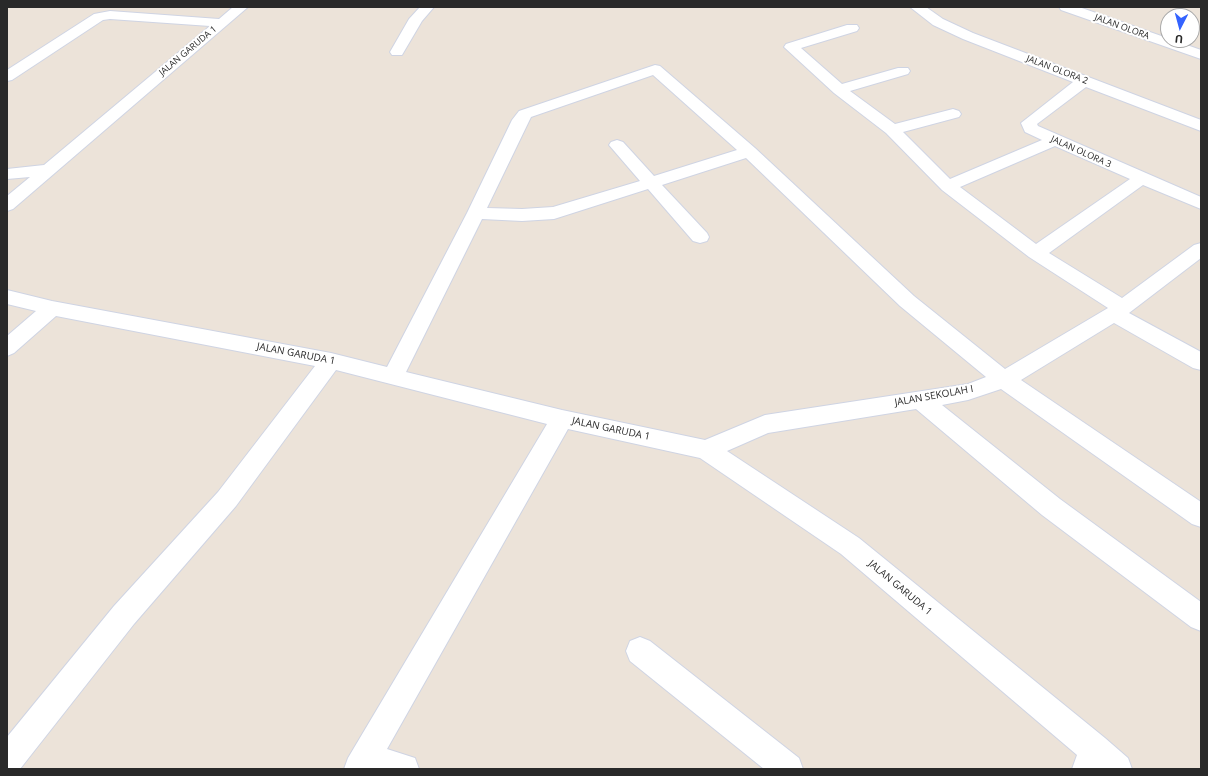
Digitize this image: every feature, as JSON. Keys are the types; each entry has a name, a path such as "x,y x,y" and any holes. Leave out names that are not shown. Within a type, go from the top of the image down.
{"street":[{"name":"JALAN GARUDA 1","path":"7,205 241,7"},
{"path":"397,52 416,19 427,7"},
{"name":"JALAN OLORA 2","path":"917,7 938,22 953,29 1201,126"},
{"name":"JALAN OLORA","path":"1066,7 1201,55"},
{"path":"7,77 99,17 110,15 222,23"},
{"path":"852,28 791,47 839,90 892,130 948,186 1036,253 1119,311 1201,362"},
{"path":"394,375 476,213 518,125 526,114 655,69 749,152 907,301 1004,380 1201,516"},
{"path":"839,90 904,71"},
{"name":"JALAN OLORA 3","path":"1084,81 1030,123 1031,129 1201,204"},
{"path":"892,130 953,114"},
{"path":"948,186 1055,140"},
{"path":"617,145 700,237"},
{"path":"476,213 522,215 554,213 749,152"},
{"path":"7,174 48,170"},
{"path":"1036,253 1142,178"},
{"name":"JALAN SEKOLAH I","path":"706,450 765,424 968,392 1004,380 1119,311 1201,249"},
{"name":"JALAN GARUDA 1","path":"7,297 52,308 331,361 394,375 562,418 706,450 850,546 1091,759 1117,769"},
{"path":"7,348 52,308"},
{"path":"7,761 124,615 227,499 331,361"},
{"path":"920,399 1051,507 1201,618"},
{"path":"404,769 362,763 562,418"},
{"path":"640,651 788,769"}]}
